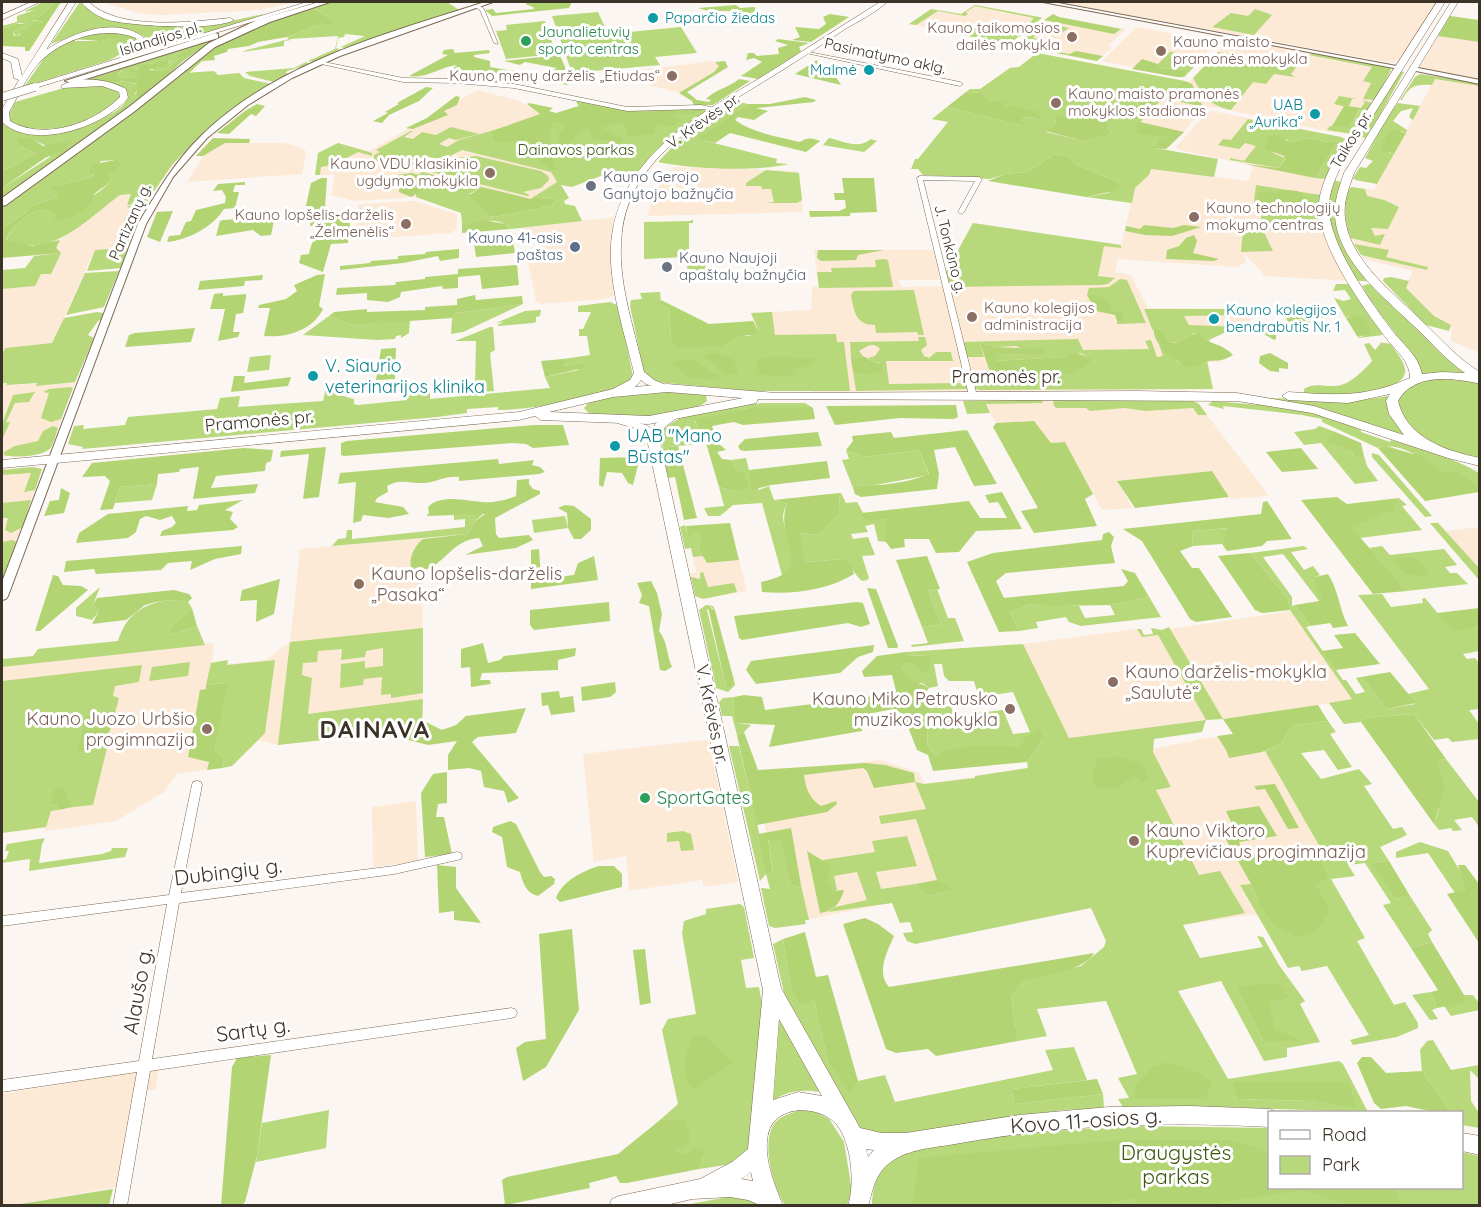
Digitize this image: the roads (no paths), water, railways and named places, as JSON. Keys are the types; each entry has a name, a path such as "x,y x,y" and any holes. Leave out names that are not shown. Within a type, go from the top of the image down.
{"highway":[{"name":"Islandijos pl.","path":"70,81 269,16 326,2"},
{"path":"2,203 132,109 212,45 269,16"}],"main road":[{"path":"2,18 36,2"},
{"path":"34,90 96,83 118,88 123,91 124,98 114,109 100,117 82,124 53,130 36,132 16,129 6,122 2,108 18,78 66,2"},
{"path":"2,108 34,63 72,2"},
{"path":"60,22 79,2"},
{"path":"85,2 88,7 109,17 154,23 217,22 269,16"},
{"path":"216,32 269,16 304,2"},
{"name":"Islandijos pl.","path":"2,108 34,90 81,73 313,2"},
{"name":"V. Krėvės pr.","path":"639,373 616,258 617,230 621,214 636,181 650,162 676,138 717,109 884,2"},
{"name":"Taikos pr.","path":"1416,380 1414,365 1393,339 1335,249 1325,226 1324,201 1331,176 1442,2"},
{"name":"Taikos pr.","path":"1455,2 1345,181 1340,203 1344,235 1358,260 1380,286 1455,362 1477,376"},
{"path":"1433,15 1445,17"},
{"path":"34,63 57,44 87,34 125,32 140,39 139,45 128,53 81,73"},
{"path":"1421,33 1433,36"},
{"path":"2,55 16,63 18,78"},
{"path":"1399,67 1413,69"},
{"name":"Islandijos pl.","path":"2,97 70,81"},
{"path":"1355,138 1368,143"},
{"path":"1331,176 1345,181"},
{"path":"1356,283 1380,286"},
{"path":"1384,392 1405,380 1408,375 1393,339"},
{"path":"614,393 635,382 639,373 650,382 667,388"},
{"name":"Pramonės pr.","path":"519,416 614,393 667,388 702,389 776,397 1137,395 1348,399 1384,392 1416,380 1445,376 1477,376"},
{"path":"1401,387 1392,401 1397,418 1414,436 1479,470"},
{"path":"702,389 713,395 714,399 706,408"},
{"name":"Pramonės pr.","path":"2,464 519,416 621,421 673,416 706,408 776,397"},
{"name":"Pramonės pr.","path":"1237,397 1314,410 1452,455"},
{"path":"587,399 579,410 587,418"},
{"path":"621,421 642,427 653,438 660,425 673,416"},
{"name":"V. Krėvės pr.","path":"653,438 772,990 758,1153 769,1200"},
{"path":"1452,455 1479,462"},
{"name":"V. Krėvės pr.","path":"772,990 854,1136 863,1179"},
{"path":"761,1125 779,1106 792,1101 817,1102 843,1118"},
{"name":"Kovo 11-osios g.","path":"854,1136 871,1141 904,1144 978,1130 1055,1120 1120,1116 1268,1118"},
{"path":"1463,1143 1479,1146"},
{"name":"Kovo 11-osios g.","path":"863,1179 880,1158 904,1144"},
{"path":"701,1188 739,1168 758,1153"},
{"path":"860,1205 863,1179"},
{"path":"618,1206 701,1188 742,1188 769,1200"}],"street":[{"name":"Partizanų g.","path":"2,596 142,224 161,187 188,152 225,117 276,84 320,62 371,41 490,2"},
{"path":"1046,2 1399,67"},
{"path":"477,6 482,9 496,43"},
{"name":"Pasimatymo aklg.","path":"806,52 960,84"},
{"path":"320,62 403,80 457,81 514,86 627,109 701,107 717,109"},
{"path":"1413,69 1479,82"},
{"name":"J. Tonkūno g.","path":"961,212 979,179 926,176 919,179 973,396"},
{"name":"Alaušo g.","path":"120,1206 174,898 197,784"},
{"name":"Dubingių g.","path":"2,921 394,870 458,856"},
{"name":"Sartų g.","path":"2,1086 511,1013"}],"place":[{"name":"Paparčio žiedas","path":"653,18"},
{"name":"Kauno taikomosios dailės mokykla","path":"1072,37"},
{"name":"Jaunalietuvių sporto centras","path":"526,41"},
{"name":"Kauno maisto pramonės mokykla","path":"1161,51"},
{"name":"Malmė","path":"869,70"},
{"name":"Kauno menų darželis „Etiudas“","path":"672,76"},
{"name":"Kauno maisto pramonės mokyklos stadionas","path":"1056,103"},
{"name":"UAB „Aurika“","path":"1315,114"},
{"name":"Kauno VDU klasikinio ugdymo mokykla","path":"490,173"},
{"name":"Kauno Gerojo Ganytojo bažnyčia","path":"591,186"},
{"name":"Kauno technologijų mokymo centras","path":"1194,217"},
{"name":"Kauno lopšelis-darželis „Želmenėlis“","path":"406,224"},
{"name":"Kauno 41-asis paštas","path":"575,247"},
{"name":"Kauno Naujoji apaštalų bažnyčia","path":"667,267"},
{"name":"Kauno kolegijos administracija","path":"972,317"},
{"name":"Kauno kolegijos bendrabutis Nr. 1","path":"1214,319"},
{"name":"V. Siaurio veterinarijos klinika","path":"313,376"},
{"name":"UAB \"Mano Būstas\"","path":"615,446"},
{"name":"Kauno lopšelis-darželis „Pasaka“","path":"359,584"},
{"name":"Kauno darželis-mokykla „Saulutė“","path":"1113,682"},
{"name":"Kauno Miko Petrausko muzikos mokykla","path":"1010,709"},
{"name":"Kauno Juozo Urbšio progimnazija","path":"207,729"},
{"name":"SportGates","path":"645,798"},
{"name":"Kauno Viktoro Kuprevičiaus progimnazija","path":"1134,841"}],"district":[{"name":"DAINAVA","path":"375,730"}],"park label":[{"name":"Dainavos parkas","path":"576,150"},
{"name":"Draugystės parkas","path":"1176,1165"}]}
